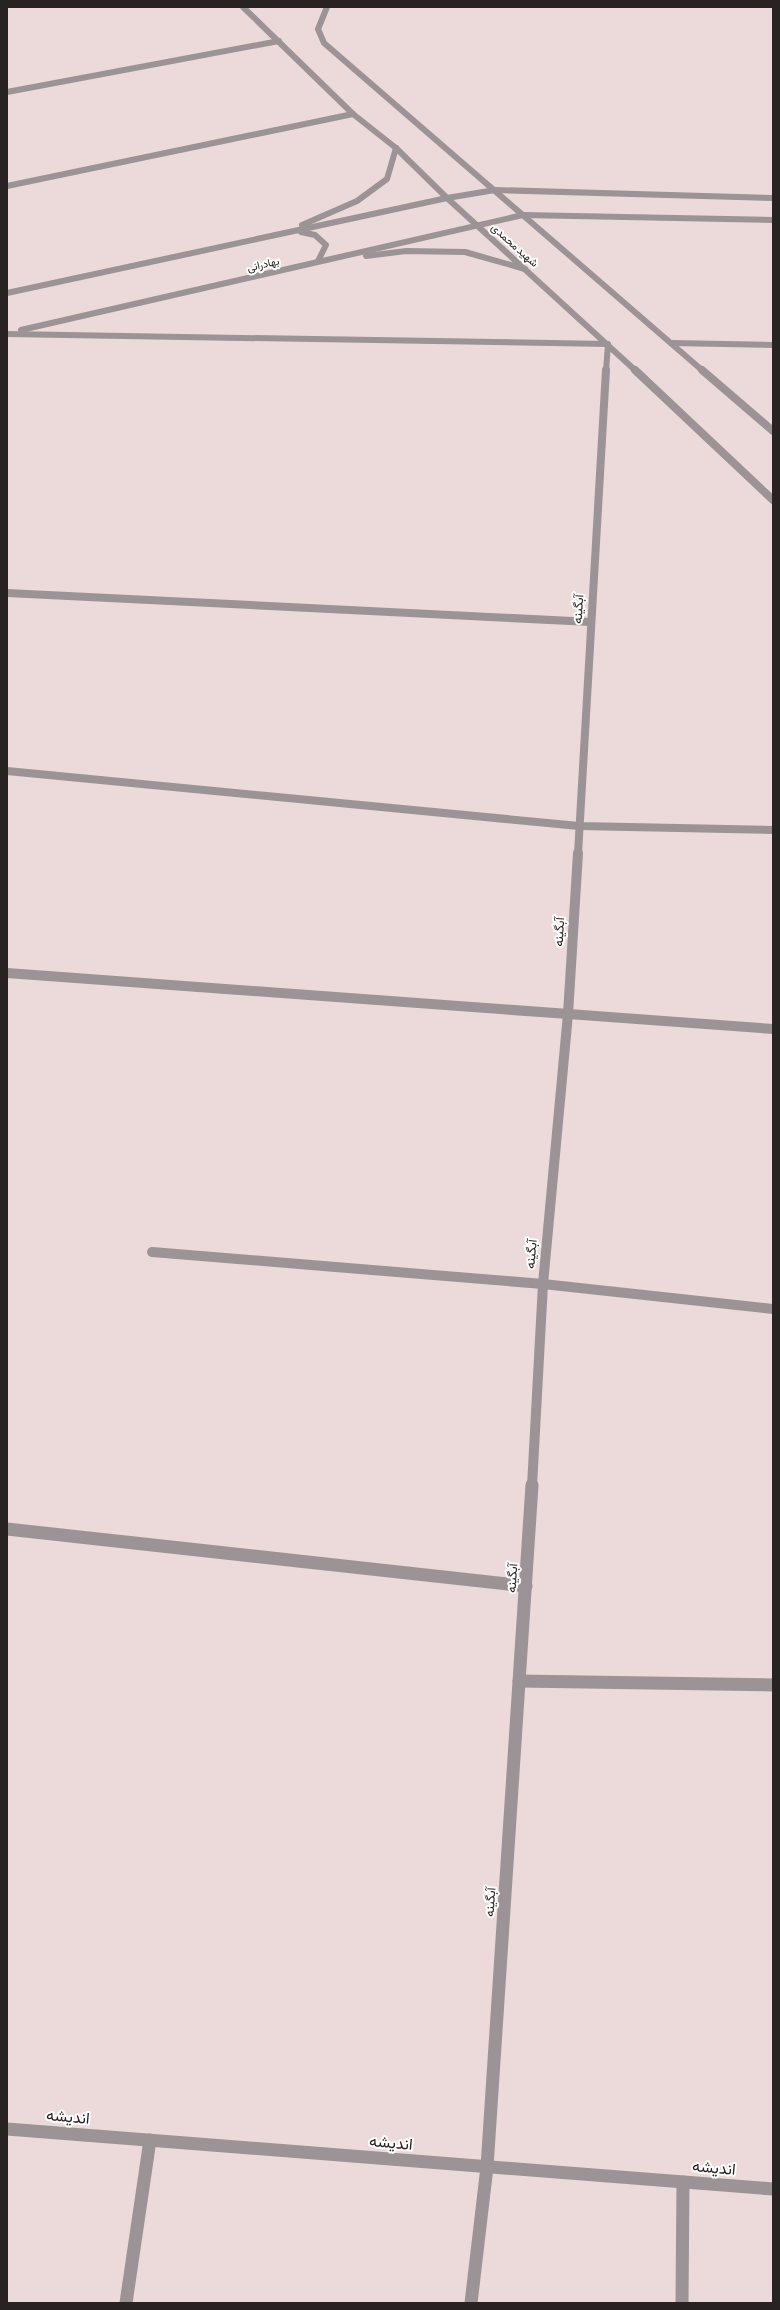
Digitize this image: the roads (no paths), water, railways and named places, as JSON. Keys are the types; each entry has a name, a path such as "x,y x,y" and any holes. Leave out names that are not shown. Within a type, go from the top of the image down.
{"street":[{"name":"شهید محمدی","path":"243,7 256,15 353,114 396,148 447,198 608,344 773,500"},
{"path":"326,8 318,29 324,43 773,431"},
{"path":"7,92 280,41"},
{"path":"7,186 353,114"},
{"path":"282,233 357,201 387,179 396,148"},
{"name":"بهادرانی","path":"7,293 447,198 495,190 773,198"},
{"name":"بهادرانی","path":"7,334 318,261 523,215 773,220"},
{"path":"282,233 308,231 320,237 326,245 318,261"},
{"path":"318,261 406,251 465,252 528,270"},
{"path":"7,334 608,344"},
{"path":"671,343 773,346"},
{"name":"آبگینه","path":"471,2303 487,2167 526,1586 543,1284 568,1014 608,344"},
{"path":"7,593 591,622"},
{"path":"7,771 579,826 773,830"},
{"path":"7,973 773,1029"},
{"path":"152,1252 543,1284 773,1309"},
{"path":"7,1529 526,1586"},
{"path":"519,1681 773,1684"},
{"name":"اندیشه","path":"7,2129 773,2189"},
{"path":"126,2303 150,2140"},
{"path":"682,2303 683,2182"}]}
